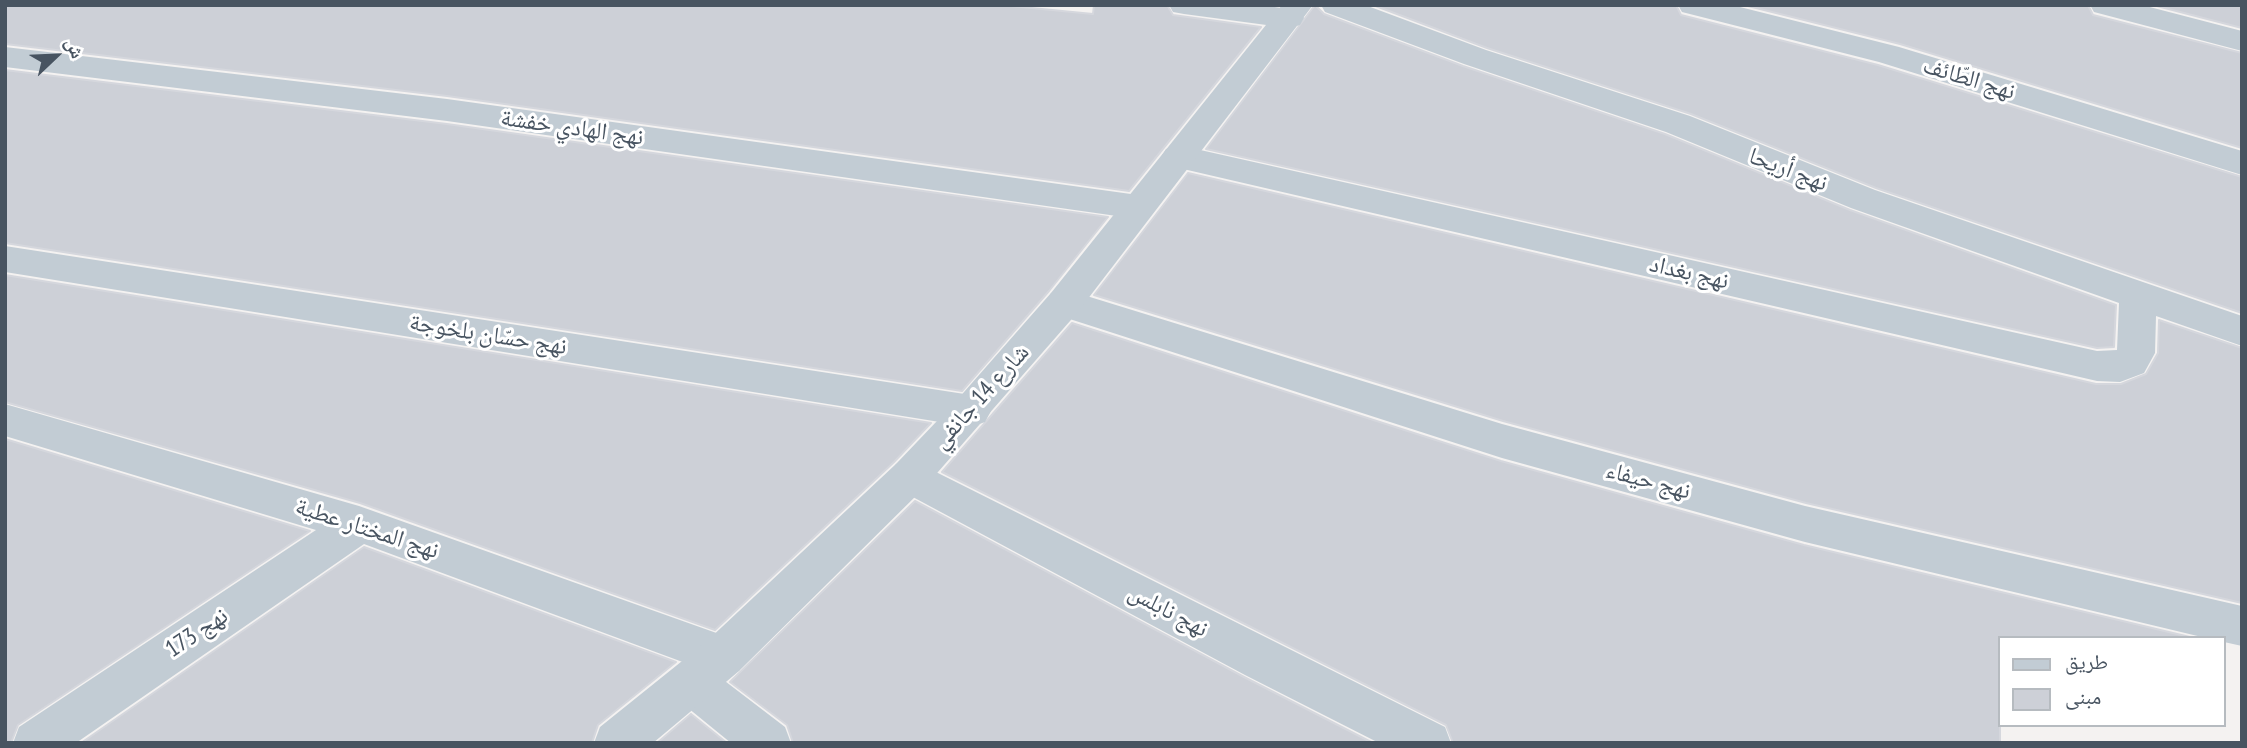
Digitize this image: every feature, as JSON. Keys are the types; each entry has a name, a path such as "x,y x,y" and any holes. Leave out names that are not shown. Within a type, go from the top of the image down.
{"street":[{"path":"1184,5 1293,12"},
{"name":"نهج أريحا","path":"1336,5 1475,57 1678,124 1863,200 2242,331"},
{"name":"نهج الطّائف","path":"1693,5 1900,58 2242,163"},
{"path":"2107,5 2242,41"},
{"name":"شارع 14 جانفي","path":"617,743 708,670 910,476 971,411 1064,303 1293,12"},
{"name":"نهج الهادي خفشة","path":"5,57 447,110 1138,206"},
{"name":"نهج بغداد","path":"1178,157 2097,366 2120,367 2130,362 2136,353 2138,293"},
{"name":"نهج حسّان بلخوجة","path":"5,259 971,411"},
{"name":"نهج حيفاء","path":"1064,303 1502,441 1805,524 2242,626"},
{"name":"نهج المختار عطية","path":"5,420 359,524 708,670 768,743"},
{"name":"نهج نابلس","path":"910,476 1261,660 1428,743"},
{"name":"نهج 173","path":"36,743 359,524"}],"building":[{"path":"5,5 1001,5 1093,14 1094,5 1167,5 1173,15 1261,27 1129,191 447,96 5,44"},
{"path":"1315,5 1324,14 1463,66 1665,134 1850,210 2116,305 2114,347 2097,348 1206,149"},
{"path":"1373,5 1676,5 1681,15 1878,65 2242,177 2242,313 1876,188 1691,114 1487,48"},
{"path":"1744,5 2088,5 2093,15 2242,53 2242,148 1900,44"},
{"path":"2153,5 2242,5 2242,28"},
{"path":"5,70 447,124 1108,217 1049,291 962,391 5,243"},
{"path":"1188,173 2096,384 2121,384 2146,374 2158,353 2159,320 2242,348 2242,603 1806,503 1503,421 1094,295"},
{"path":"5,275 931,423 894,462 715,630 360,503 5,402"},
{"path":"1072,323 1501,461 1804,545 2186,636 1998,636 2000,743 1453,743 1446,725 942,472"},
{"path":"5,439 310,531 18,725 11,743 5,743"},
{"path":"915,501 1373,743 793,743 787,725 730,682"},
{"path":"364,547 676,662 598,725 592,743 81,743"},
{"path":"691,714 727,743 657,743"}]}
